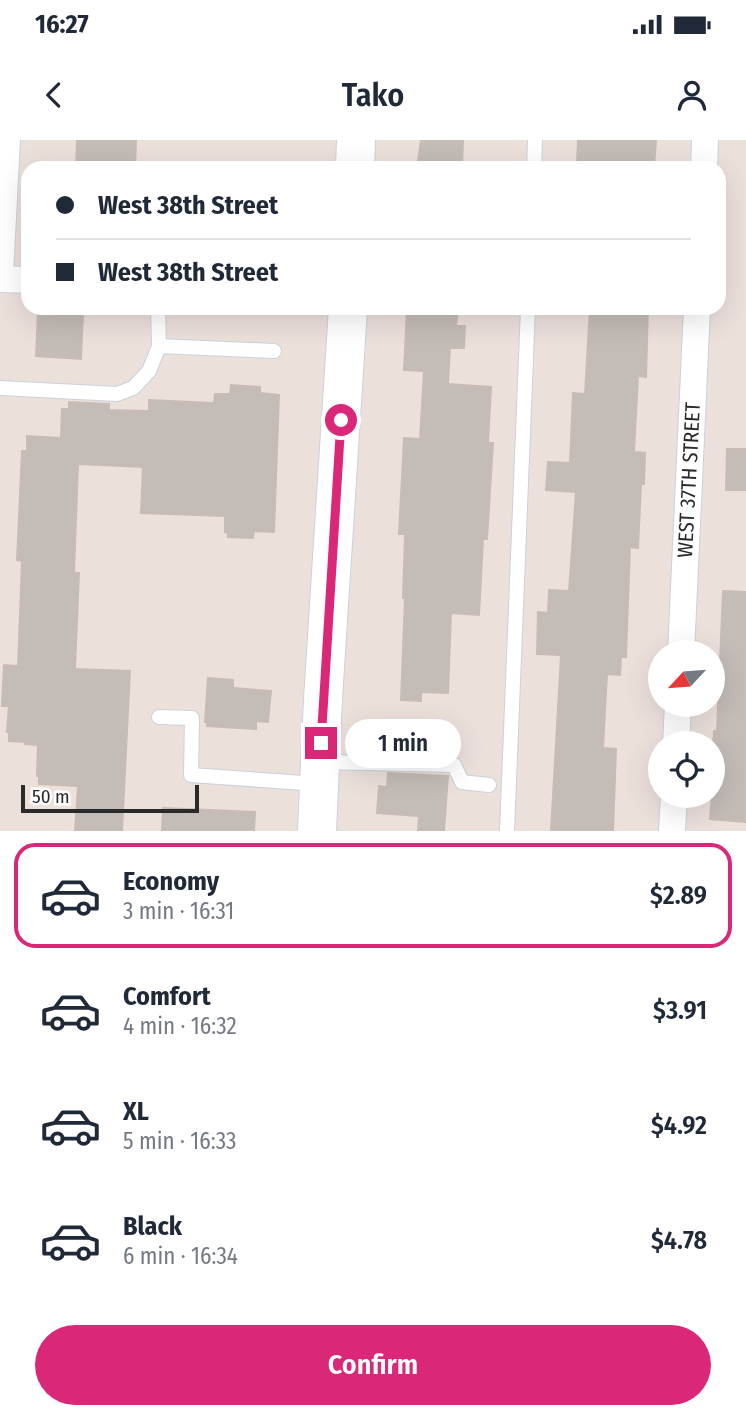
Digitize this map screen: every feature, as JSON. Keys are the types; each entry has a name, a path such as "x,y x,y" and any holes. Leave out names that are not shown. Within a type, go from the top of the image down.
{"street":[{"path":"7,140 0,277 21,279"},
{"path":"355,161 356,140"},
{"path":"704,161 705,140"},
{"path":"317,831 348,315"},
{"name":"WEST 37TH STREET","path":"682,640 697,315"},
{"path":"672,831 673,808"}],"lane":[{"path":"534,161 535,140"},
{"path":"0,388 117,394 133,388 149,371 159,346 158,315"},
{"path":"507,831 528,315"},
{"path":"159,346 274,351"},
{"path":"159,717 192,718 191,775 320,773 454,765 463,782 489,785"}],"building":[{"path":"77,140 136,140 135,161 76,161"},
{"path":"421,140 463,140 462,161 418,161"},
{"path":"578,140 656,140 654,161 577,161"},
{"path":"38,315 83,315 81,359 36,356"},
{"path":"407,315 457,315 456,326 465,326 464,348 450,348 448,384 491,387 488,443 493,443 487,539 483,539 479,615 451,613 448,693 421,692 421,701 401,700 405,534 399,534 404,438 420,439 424,371 404,370"},
{"path":"590,315 648,315 646,377 638,376 634,452 645,453 644,484 641,484 638,548 630,547 626,657 621,657 620,675 607,674 603,748 616,749 613,831 551,831 561,655 537,654 538,612 548,613 549,590 569,591 576,492 546,490 548,462 570,463 573,393 585,394"},
{"path":"231,385 260,387 260,393 279,395 274,532 254,531 253,538 228,537 225,532 225,516 141,513 143,467 78,464 74,573 79,573 75,669 130,671 122,831 75,831 78,786 39,784 38,745 9,741 9,706 2,706 4,665 18,666 22,561 17,560 22,451 27,451 27,436 61,438 62,409 69,409 69,402 109,404 109,410 149,411 149,400 214,403 215,394 230,394"},
{"path":"727,449 746,449 746,490 726,490"},
{"path":"723,591 746,592 746,822 710,819 711,808 725,808 725,731 717,731 718,718 725,717 725,640 721,640"},
{"path":"208,678 233,680 233,688 271,691 268,722 256,721 256,729 207,726"},
{"path":"388,773 448,776 444,831 418,831 419,816 377,813 379,786 387,787"},
{"path":"163,808 255,812 254,831 162,831"}],"route":[{"path":"321,743 341,420"}]}
